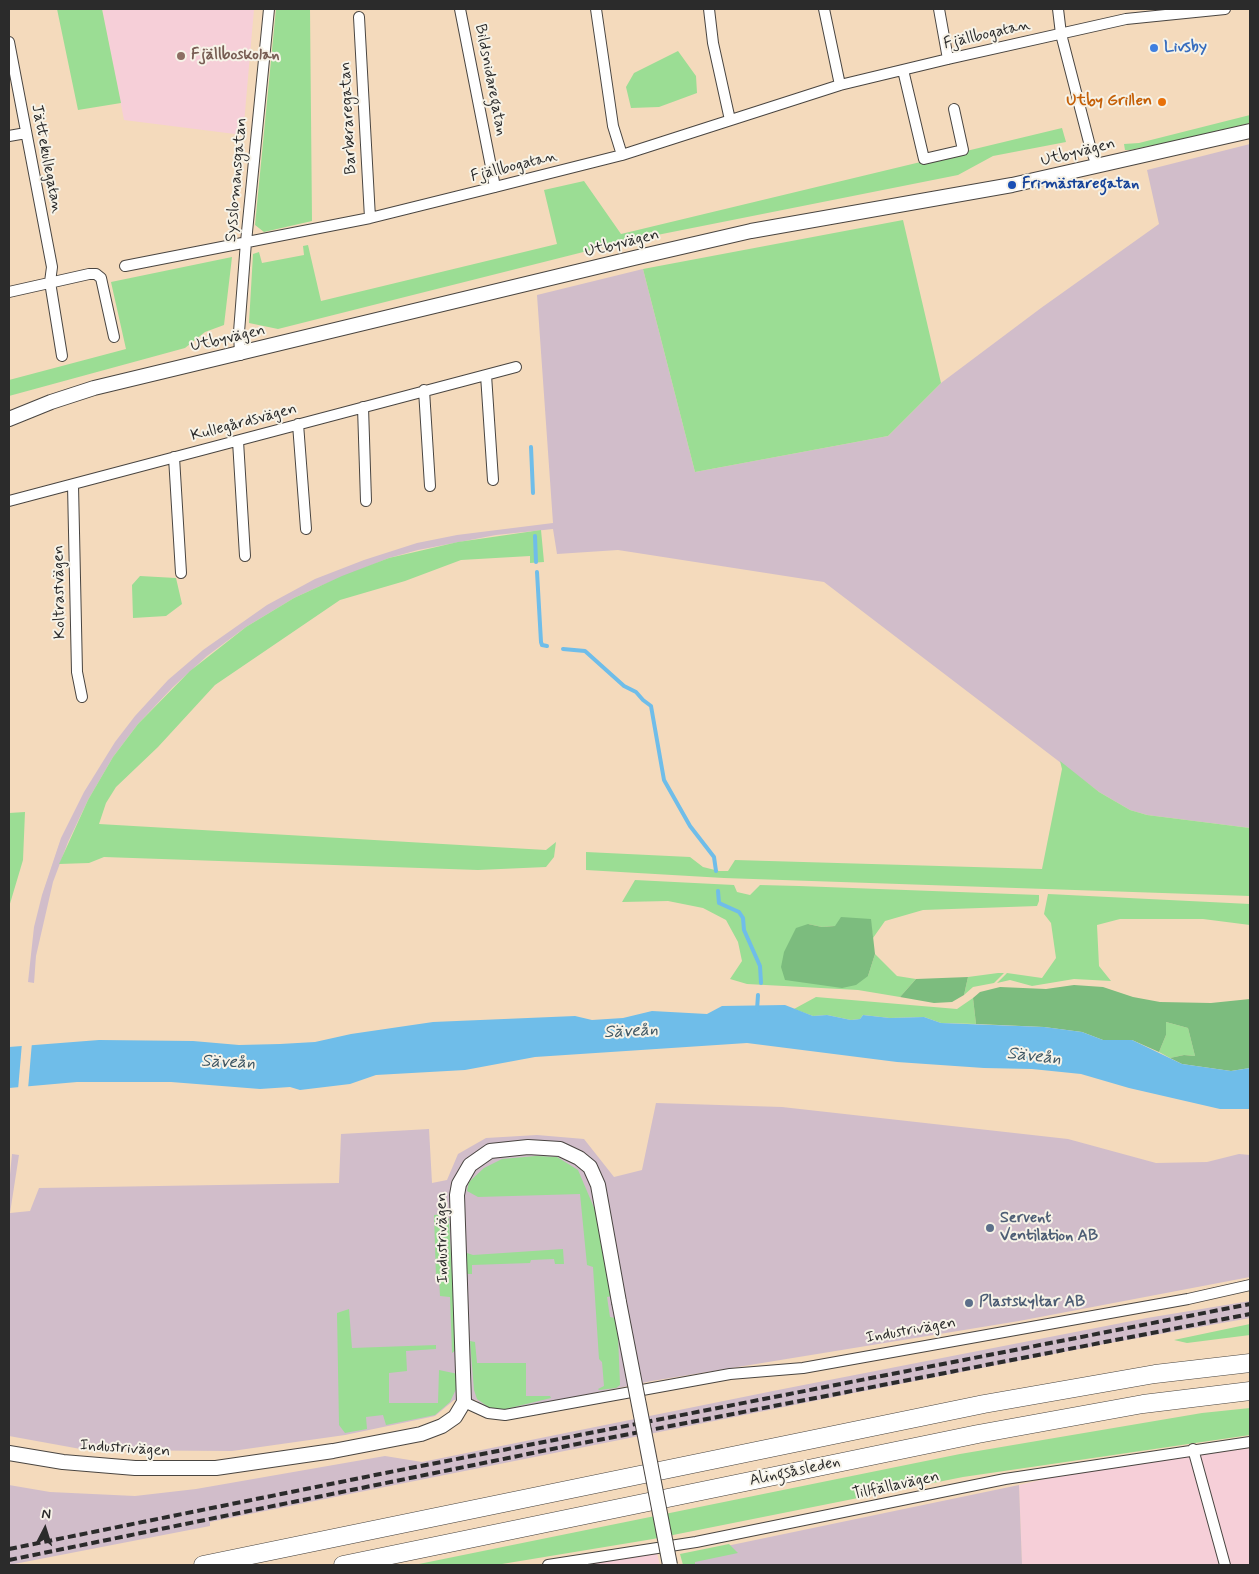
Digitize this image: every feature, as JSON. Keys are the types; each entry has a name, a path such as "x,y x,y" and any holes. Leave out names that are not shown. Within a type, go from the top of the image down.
{"highway":[{"path":"202,1565 984,1404 1155,1374 1250,1363"},
{"name":"Alingsåsleden","path":"343,1565 978,1434 1143,1404 1250,1391"}],"street":[{"name":"Sysslomansgatan","path":"240,355 239,332 246,242 269,9"},
{"name":"Bildsnidaregatan","path":"460,9 495,187"},
{"path":"596,9 613,126 622,155"},
{"path":"709,9 713,43 730,120"},
{"path":"824,9 840,85"},
{"path":"939,9 948,59"},
{"path":"1058,9 1061,34 1097,166"},
{"name":"Fjällbogatan","path":"125,266 370,218 495,187 622,155 840,85 948,59 1126,19 1225,9"},
{"name":"Barberaregatan","path":"359,17 370,218"},
{"name":"Jättekullegatan","path":"9,42 52,267 50,282 62,356"},
{"path":"903,70 924,159 963,150 954,110"},
{"name":"Utbyvägen","path":"9,419 51,402 94,388 240,355 751,231 953,197 1250,131"},
{"path":"9,136 26,133"},
{"path":"9,292 96,274 101,278 114,337"},
{"name":"Kullegårdsvägen","path":"9,501 73,486 174,457 516,367"},
{"path":"486,375 494,480"},
{"path":"424,390 430,486"},
{"path":"362,407 366,501"},
{"path":"298,424 306,529"},
{"path":"238,441 245,556"},
{"path":"174,457 181,573"},
{"name":"Koltrastvägen","path":"73,486 77,672 82,697"},
{"name":"Industrivägen","path":"9,1453 63,1462 135,1468 216,1468 333,1451 421,1434 448,1422 455,1416 464,1402 456,1208 459,1184 470,1165 478,1157 490,1151 505,1148 546,1147 571,1153 590,1167 598,1185 618,1302 670,1565"},
{"name":"Industrivägen","path":"464,1402 488,1413 505,1415 730,1374 803,1368 1188,1299 1250,1285"},
{"name":"Tillfällavägen","path":"548,1565 581,1563 725,1536 1005,1479 1250,1442"},
{"path":"1193,1450 1225,1565"}],"shaded area":[{"name":"Fjällboskolan","path":"102,9 254,9 243,135 124,120"},
{"path":"1250,144 1250,828 1147,815 1130,810 1099,792 824,582 618,550 557,554 553,529 496,535 418,550 389,558 294,598 246,627 207,656 173,687 138,724 113,757 88,800 68,842 53,882 36,956 34,983 28,982 34,927 42,895 61,838 84,792 115,742 135,716 168,680 203,650 267,605 315,579 364,560 417,543 457,535 553,523 537,295 643,269 695,472 888,436 941,383 1041,308 1159,224 1147,170"},
{"path":"656,1103 782,1107 1068,1139 1156,1163 1207,1162 1239,1154 1250,1155 1250,1277 1019,1321 652,1381 506,1411 488,1410 476,1400 454,1400 435,1416 345,1435 232,1451 86,1450 9,1436 9,1185 12,1154 19,1155 10,1213 30,1211 39,1188 339,1183 341,1134 429,1129 432,1183 447,1180 458,1154 486,1138 537,1135 584,1139 614,1177 642,1170"},
{"path":"1250,1301 1250,1318 1110,1343 849,1394 210,1522 210,1526 9,1565 9,1485 50,1492 135,1496 196,1489 385,1456 422,1462 1147,1318"},
{"path":"1250,1448 1250,1565 1022,1565 1019,1485 1075,1472"},
{"path":"1019,1485 1022,1565 695,1565 693,1553"},
{"path":"657,1553 660,1565 565,1565"}],"green space":[{"path":"57,9 102,9 121,103 78,110"},
{"path":"276,9 310,9 312,221 264,232 255,225"},
{"path":"678,51 696,76 697,93 659,107 631,108 626,87 634,73"},
{"path":"1250,115 1250,123 1188,138 1125,150 1124,144 1139,143"},
{"path":"1062,128 1066,142 993,156 958,175 627,241 278,329 249,323 253,254 259,252 262,263 304,255 303,246 308,245 321,301 557,244 544,190 584,181 621,234"},
{"path":"903,220 941,383 888,436 695,472 643,269"},
{"path":"232,257 224,325 205,332 185,348 9,396 9,380 126,349 111,282"},
{"path":"541,530 544,562 530,563 530,556 461,560 405,581 340,600 215,685 158,747 116,787 106,803 99,824 546,850 556,842 554,857 546,867 478,870 104,857 89,863 59,864 88,800 113,757 138,724 190,671 246,627 294,598 342,576 389,558 458,542"},
{"path":"140,576 176,578 182,604 166,616 133,618 132,585"},
{"path":"1060,761 1099,792 1130,810 1147,815 1250,828 1250,896 724,878 586,870 586,852 690,857 703,867 719,871 728,871 735,860 1042,869 1062,769"},
{"path":"25,812 23,860 9,907 9,813"},
{"path":"635,880 734,885 737,892 750,895 760,885 1039,895 1039,901 1037,906 923,910 885,921 873,938 870,919 835,926 822,927 808,924 868,976 875,954 897,976 916,979 900,997 858,990 747,984 730,979 742,961 738,942 726,920 703,908 668,901 622,902"},
{"path":"1048,894 1250,904 1250,925 1203,919 1120,919 1097,925 1099,966 1111,981 1074,979 1032,986 1010,980 997,983 1007,973 1042,978 1056,958 1051,923 1044,914"},
{"path":"841,917 871,919 875,954 868,976 856,985 842,988 785,980 781,967 784,952 796,928 808,924 822,927 835,926"},
{"path":"1004,973 994,983 973,987 964,995 968,977"},
{"path":"968,977 964,995 952,1002 934,1003 900,997 916,979"},
{"path":"1074,985 1103,987 1133,997 1160,1002 1211,1003 1250,999 1250,1068 1231,1071 1182,1064 1170,1058 1184,1055 1195,1056 1188,1028 1166,1022 1166,1035 1159,1052 1132,1040 1103,1040 1082,1032 1044,1027 976,1024 973,998 980,992 1000,987 1046,989"},
{"path":"816,997 957,1009 973,998 976,1024 941,1023 924,1017 890,1018 863,1015 860,1019 851,1020 827,1015 813,1016 794,1009"},
{"path":"1166,1022 1188,1028 1195,1056 1184,1055 1170,1058 1159,1052 1166,1035"},
{"path":"536,1156 557,1157 578,1170 595,1210 612,1296 607,1297 610,1317 615,1318 618,1335 620,1385 616,1388 598,1389 604,1386 602,1362 599,1359 593,1267 587,1265 580,1194 478,1197 467,1191 469,1182 484,1168 502,1159"},
{"path":"446,1214 449,1219 456,1350 452,1353 450,1297 440,1296 439,1278 436,1277 434,1215"},
{"path":"563,1249 564,1264 555,1264 554,1259 531,1260 530,1263 472,1265 472,1274 468,1274 465,1271 467,1253 473,1255"},
{"path":"349,1309 352,1348 436,1345 436,1349 406,1351 407,1371 389,1373 389,1403 438,1403 439,1370 458,1374 458,1385 450,1402 435,1415 386,1425 383,1415 366,1417 367,1429 345,1433 339,1425 337,1313"},
{"path":"1250,1324 1250,1335 1187,1343 1174,1340"},
{"path":"470,1341 475,1342 477,1363 526,1363 526,1396 550,1396 551,1398 506,1409 491,1409 477,1399 474,1390"},
{"path":"1250,1408 1250,1435 963,1477 653,1539 496,1565 414,1565 960,1454 1202,1413"},
{"path":"729,1544 738,1553 695,1562 695,1565 683,1565 680,1554"}],"water":[{"name":"Säveån","path":"785,1005 813,1016 827,1015 851,1020 860,1019 863,1015 890,1018 924,1017 941,1023 1044,1027 1082,1032 1103,1040 1132,1040 1182,1064 1231,1071 1250,1068 1250,1109 1220,1109 1129,1088 1081,1074 1032,1069 897,1062 747,1043 535,1057 465,1070 376,1075 350,1084 300,1090 290,1087 260,1089 171,1082 77,1082 9,1088 9,1047 99,1040 193,1041 239,1045 280,1044 315,1042 351,1034 433,1022 575,1016 592,1020 623,1018 652,1011 707,1014 722,1006"}],"pier":[{"path":"32,1042 28,1089 18,1090 22,1043"}],"waterway":[{"path":"531,447 533,493"},
{"path":"535,536 536,562"},
{"path":"537,572 541,642 542,645 547,646"},
{"path":"563,649 585,651 624,686 636,692 651,706 664,780 690,826 714,857 716,871"},
{"path":"718,891 719,903 739,912 743,918 744,930 760,966 761,983"},
{"path":"757,1010 758,995"}],"railway":[{"path":"9,1549 385,1473 1250,1304"},
{"path":"9,1560 562,1447 1250,1314"}],"place":[{"name":"Livsby","path":"1154,48"},
{"name":"Fjällboskolan","path":"181,56"},
{"name":"Utby Grillen","path":"1162,102"},
{"name":"Frimästaregatan","path":"1012,185"},
{"name":"Servent Ventilation AB","path":"990,1228"},
{"name":"Plastskyltar AB","path":"969,1303"}]}
